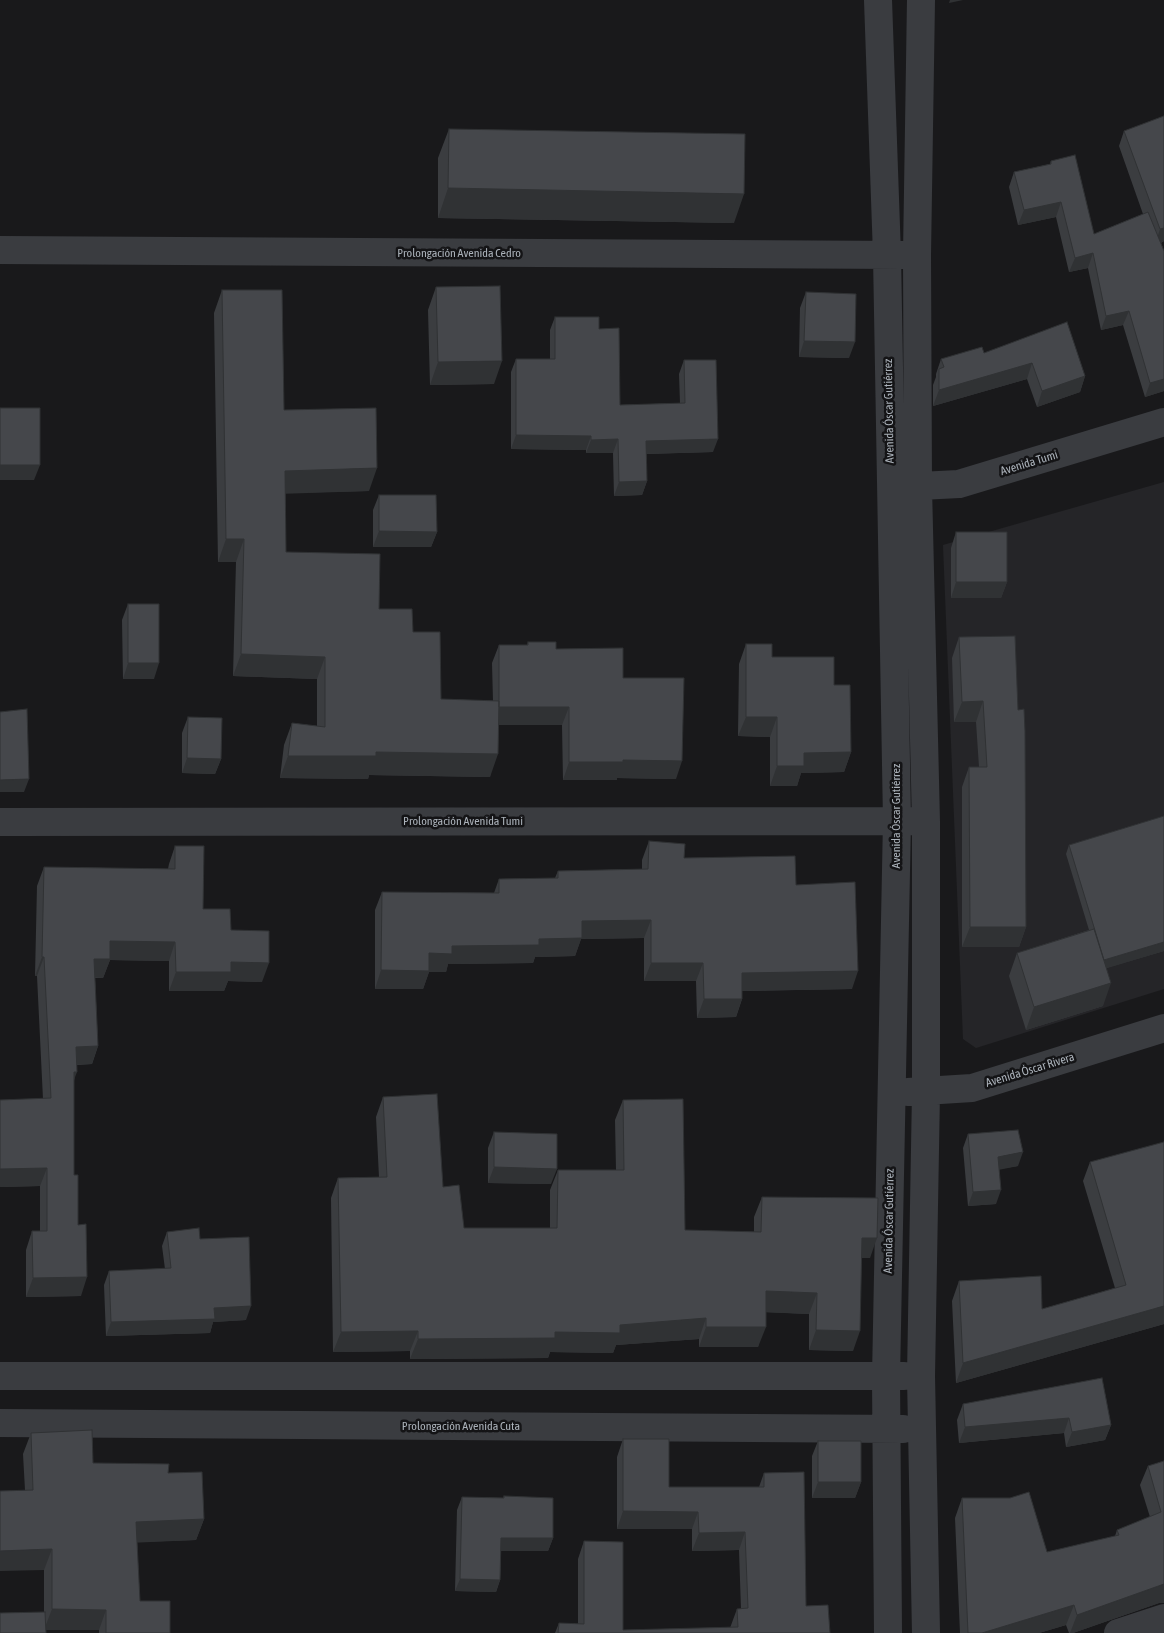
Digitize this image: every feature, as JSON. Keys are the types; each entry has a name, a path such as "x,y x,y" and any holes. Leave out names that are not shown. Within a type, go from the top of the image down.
{"street":[{"name":"Avenida Óscar Gutiérrez","path":"878,0 887,255 897,820 886,1377 888,1633"},
{"path":"921,0 917,255 918,487 926,822 926,1092 920,1376 926,1633"},
{"name":"Prolongación Avenida Cedro","path":"0,250 917,255"},
{"name":"Avenida Tumi","path":"891,487 959,484 1164,422"},
{"name":"Prolongación Avenida Tumi","path":"0,822 897,820 926,822"},
{"name":"Avenida Óscar Rivera","path":"892,1092 926,1092 972,1088 1164,1028"},
{"path":"0,1376 920,1376"},
{"name":"Prolongación Avenida Cuta","path":"0,1423 922,1429"},
{"path":"1118,1633 1164,1618"}],"shaded area":[{"path":"1164,482 1164,989 976,1048 963,1039 943,545"}],"building":[{"path":"1164,116 1164,228 1160,229 1124,131"},
{"path":"449,129 745,134 744,194 448,188"},
{"path":"1075,155 1094,234 1148,212 1164,251 1164,379 1150,383 1129,311 1106,316 1093,253 1075,258 1061,202 1024,210 1014,172 1051,164 1051,161"},
{"path":"500,286 502,361 438,362 436,287"},
{"path":"222,290 282,290 284,410 376,408 377,468 285,471 286,552 380,554 379,609 412,609 413,632 440,632 441,699 499,701 498,754 376,752 376,756 288,756 292,723 325,727 325,657 241,654 244,539 226,539"},
{"path":"806,292 856,294 855,342 804,341"},
{"path":"555,317 599,317 599,329 619,328 620,405 685,403 684,360 716,360 718,439 646,441 647,481 619,482 618,439 591,440 591,436 516,435 516,359 555,359"},
{"path":"1067,322 1085,376 1042,391 1032,363 939,390 939,369 944,367 941,359 982,347 984,353"},
{"path":"0,408 40,408 40,465 0,465"},
{"path":"379,495 436,495 437,532 379,531"},
{"path":"956,532 1007,532 1007,582 956,582"},
{"path":"128,604 159,604 159,663 128,663"},
{"path":"1015,636 1018,710 1024,709 1025,731 1026,927 970,927 969,767 987,767 983,701 962,702 959,637"},
{"path":"528,642 556,642 556,649 623,648 623,678 684,678 682,761 623,760 623,762 569,762 569,707 499,707 499,645 528,645"},
{"path":"746,644 772,644 772,657 834,657 834,685 850,685 851,752 804,753 804,766 777,766 777,717 746,717"},
{"path":"27,709 29,779 0,780 0,712"},
{"path":"188,717 222,718 221,759 187,758"},
{"path":"1164,816 1164,942 1104,960 1069,845"},
{"path":"649,841 685,844 684,858 795,856 796,885 855,882 858,971 742,973 742,999 704,999 703,963 651,963 651,920 582,921 582,938 539,939 539,945 452,946 452,954 429,953 429,971 381,970 382,892 499,893 499,879 558,878 558,871 648,869"},
{"path":"175,846 204,846 203,909 230,909 231,930 269,931 269,963 231,962 231,972 176,972 175,942 110,941 110,959 94,959 98,1046 76,1047 77,1072 74,1072 74,1175 78,1175 78,1225 86,1224 87,1277 33,1278 32,1231 47,1231 47,1168 0,1169 0,1100 51,1098 44,957 42,957 44,867 175,869"},
{"path":"1094,929 1111,983 1034,1007 1017,953"},
{"path":"437,1094 443,1187 459,1185 464,1228 557,1228 558,1170 624,1170 623,1100 683,1099 685,1230 761,1232 762,1197 878,1198 877,1238 862,1238 860,1331 816,1330 817,1293 766,1291 766,1327 706,1327 706,1318 620,1325 620,1333 555,1332 555,1338 418,1339 418,1331 341,1332 338,1178 387,1177 383,1097"},
{"path":"1018,1130 1023,1152 998,1157 1001,1190 973,1192 968,1134"},
{"path":"494,1132 557,1134 557,1169 494,1167"},
{"path":"1164,1142 1164,1306 963,1363 959,1281 1041,1276 1042,1309 1126,1285 1090,1162"},
{"path":"199,1228 200,1239 249,1237 251,1306 214,1308 215,1319 111,1322 109,1271 171,1268 167,1232"},
{"path":"1102,1378 1111,1425 1072,1432 1069,1418 965,1427 963,1404"},
{"path":"92,1430 93,1463 169,1464 168,1473 202,1472 204,1519 136,1522 140,1601 170,1601 170,1633 106,1633 106,1610 52,1609 52,1549 0,1551 0,1491 33,1490 31,1433"},
{"path":"623,1439 669,1439 669,1487 764,1487 764,1473 804,1472 806,1606 828,1605 830,1633 558,1633 559,1623 584,1624 584,1541 623,1542 623,1630 738,1627 737,1609 748,1608 745,1532 699,1533 698,1512 623,1511"},
{"path":"818,1441 861,1441 861,1482 818,1482"},
{"path":"1164,1461 1164,1584 1077,1615 1074,1605 982,1633 968,1633 962,1498 1010,1498 1029,1492 1047,1552 1119,1535 1117,1530 1161,1512 1148,1466"},
{"path":"504,1496 553,1498 553,1538 501,1538 500,1580 460,1579 462,1497 504,1498"},
{"path":"45,1612 46,1633 0,1633 0,1613"}]}
